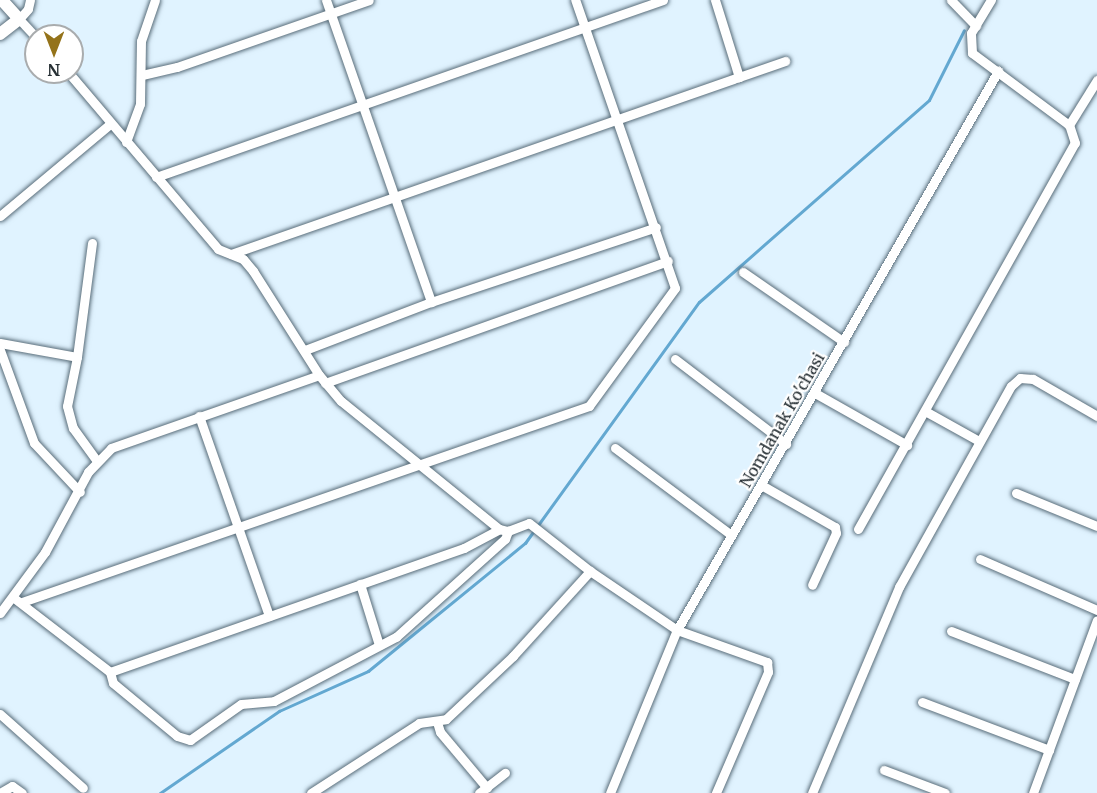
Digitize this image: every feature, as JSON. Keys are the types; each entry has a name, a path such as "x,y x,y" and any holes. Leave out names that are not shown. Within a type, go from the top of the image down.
{"street":[{"path":"2,0 24,24"},
{"path":"0,34 28,9 30,0"},
{"path":"126,142 140,104 144,24 155,0"},
{"path":"326,0 431,302"},
{"path":"142,75 177,67 369,0"},
{"path":"0,613 18,600 589,406 672,296 674,278 575,0"},
{"path":"156,177 663,0"},
{"path":"715,0 740,77"},
{"path":"951,0 976,26"},
{"path":"858,529 1072,149 1075,137 1069,125 972,53 970,42 991,0"},
{"path":"231,254 785,61"},
{"name":"Nomdanak Ko'chasi","path":"610,793 677,630 730,534 763,486 999,71"},
{"path":"1069,125 1097,80"},
{"path":"18,600 110,672 113,683 177,736 190,740 241,704 274,701 317,682 396,637 505,539 504,530 417,464 341,401 322,379 253,271 243,259 218,249 78,84"},
{"path":"0,216 110,124"},
{"path":"305,350 431,302 656,227"},
{"path":"93,243 77,357 67,406 73,428 96,460"},
{"path":"18,600 96,460 129,440 322,379 668,261"},
{"path":"743,272 844,342"},
{"path":"0,343 77,357"},
{"path":"0,350 34,443 80,492"},
{"path":"675,359 786,444"},
{"path":"812,793 899,587 1011,386 1020,378 1033,379 1097,416"},
{"path":"815,393 906,445"},
{"path":"925,411 979,441"},
{"path":"199,416 269,616"},
{"path":"615,448 730,534"},
{"path":"763,486 835,527 836,533 812,585"},
{"path":"1016,493 1097,526"},
{"path":"110,672 464,548 524,522 546,534 590,571 677,630 762,659 769,666 716,793"},
{"path":"980,559 1097,610"},
{"path":"311,793 419,723 446,719 513,656 590,571"},
{"path":"360,584 379,645"},
{"path":"1033,793 1097,620"},
{"path":"951,631 1075,679"},
{"path":"922,702 1049,750"},
{"path":"0,714 83,788"},
{"path":"437,722 440,732 483,790 505,773"},
{"path":"884,770 945,793"},
{"path":"0,793 12,786 22,793"}],"waterway":[{"path":"160,793 279,711 368,671 525,543 699,302 929,100 964,30"}]}
